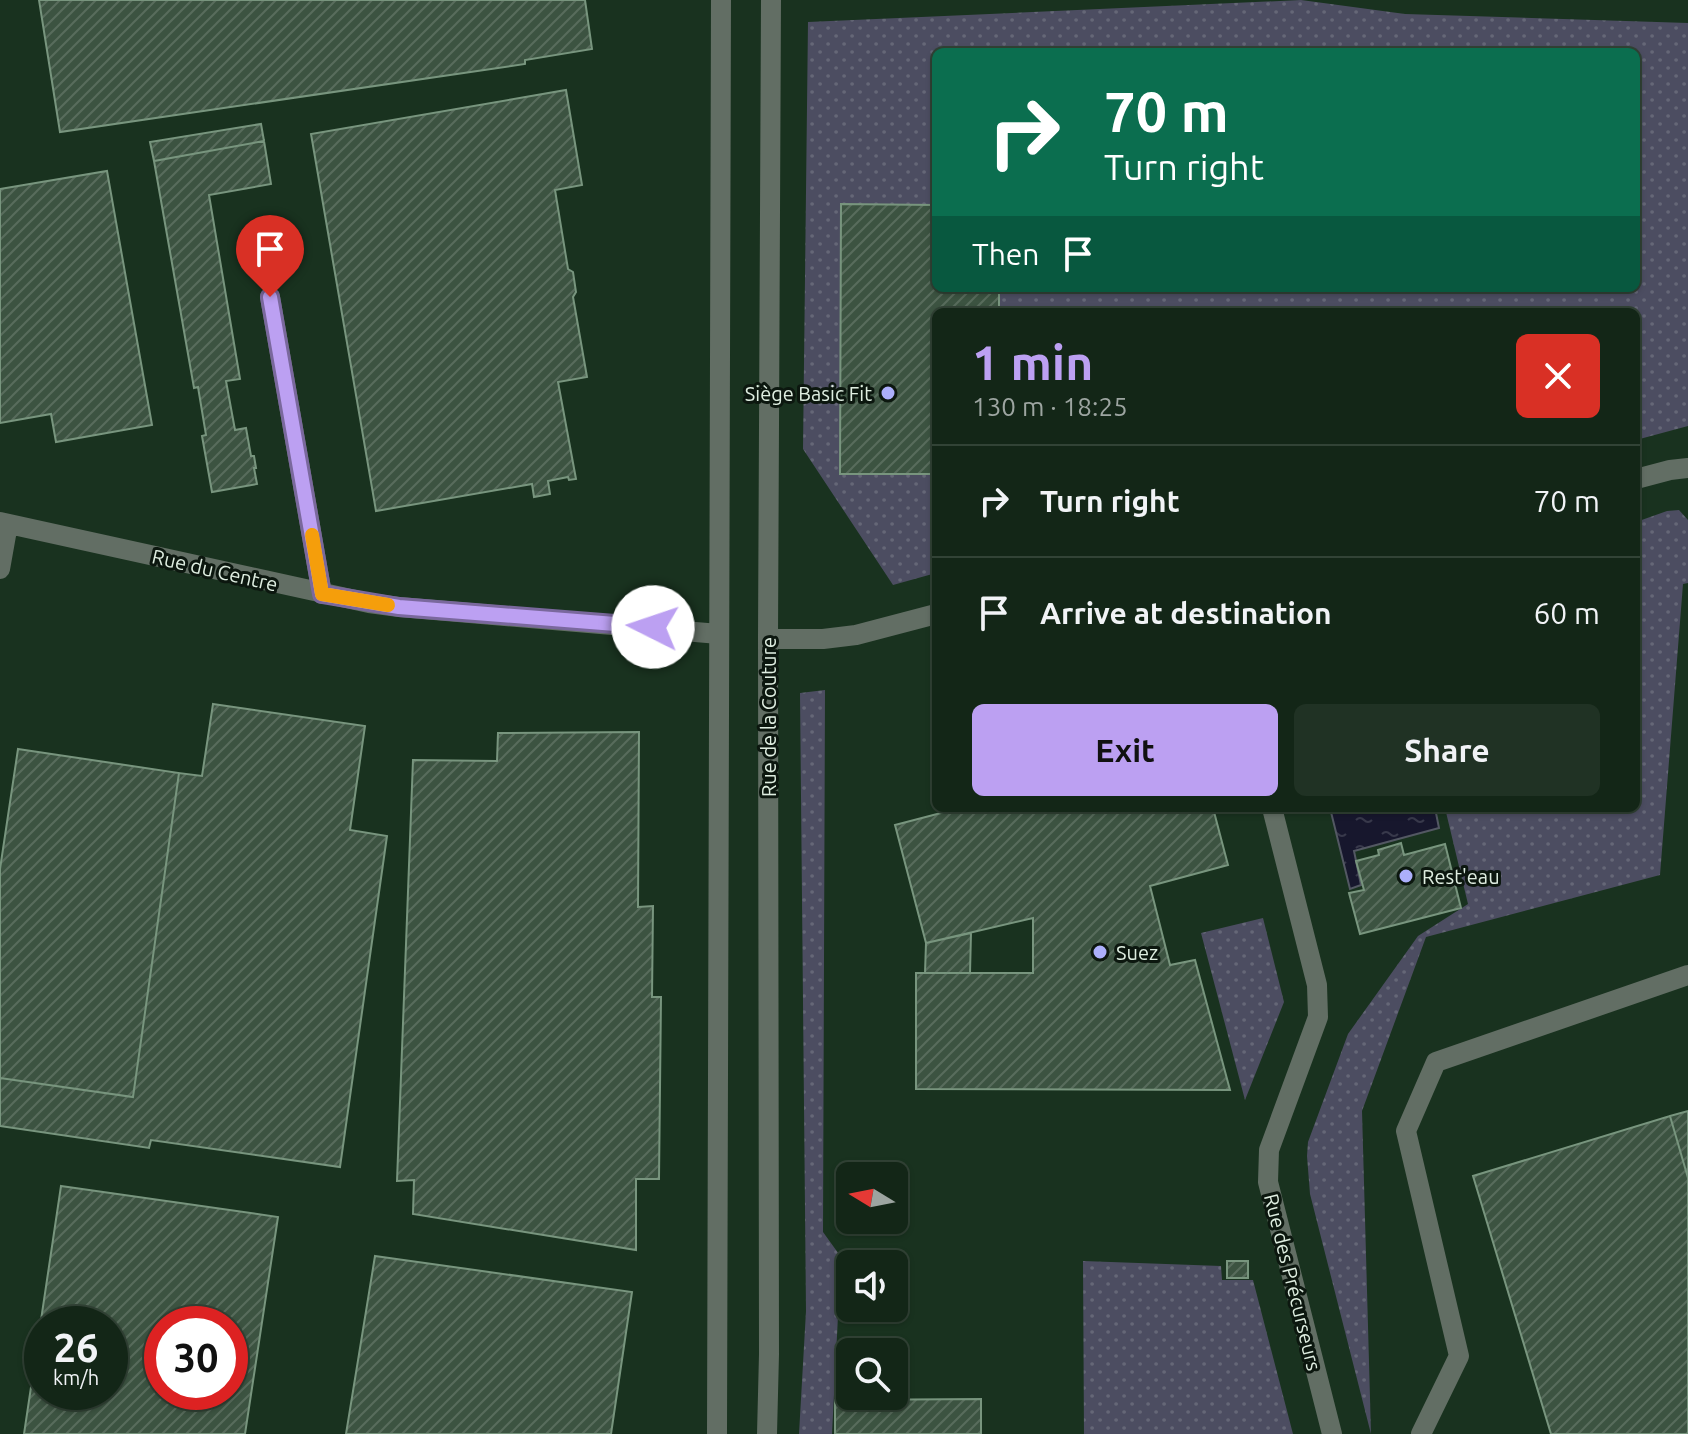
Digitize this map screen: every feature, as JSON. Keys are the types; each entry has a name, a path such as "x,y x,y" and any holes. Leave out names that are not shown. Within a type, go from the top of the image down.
{"street":[{"path":"717,1434 721,0"},
{"name":"Rue de la Couture","path":"767,1434 771,0"},
{"path":"270,297 322,594"},
{"path":"1640,478 1688,468"},
{"path":"0,569 4,523"},
{"name":"Rue du Centre","path":"4,523 322,594 399,607 719,634"},
{"path":"768,639 823,639 856,635 932,615"},
{"name":"Rue des Précurseurs","path":"1273,812 1319,1000 1315,1024 1269,1150 1267,1174 1332,1434"},
{"path":"1421,1434 1459,1356 1406,1131 1436,1062 1688,975"}],"shaded area":[{"path":"1301,0 1405,14 1688,23 1688,426 1640,439 1640,308 932,308 932,574 893,585 803,449 808,22"},
{"path":"1679,510 1688,520 1688,583 1683,584 1660,875 1426,937 1362,1111 1371,1434 1310,1194 1308,1142 1348,1034 1418,936 1468,904 1446,812 1640,812 1640,521"},
{"path":"825,690 823,1232 836,1250 838,1322 832,1434 799,1434 806,1311 800,693"},
{"path":"1263,918 1284,1002 1245,1100 1201,933"},
{"path":"1083,1261 1221,1266 1222,1280 1253,1280 1293,1434 1084,1434"}],"water":[{"path":"1331,812 1436,812 1439,828 1354,851 1361,885 1350,889"}],"building":[{"path":"39,0 585,0 592,49 525,60 525,64 60,132"},
{"path":"566,90 582,185 555,190 568,269 573,272 576,292 573,297 587,377 558,382 576,479 569,480 568,477 548,481 550,494 534,497 532,484 376,511 311,134"},
{"path":"261,124 264,141 154,161 150,142"},
{"path":"264,141 271,184 209,195 240,379 226,381 235,430 246,428 251,456 254,456 257,484 212,492 202,436 206,435 198,387 194,388 154,161"},
{"path":"107,171 152,425 56,442 51,414 0,423 0,189"},
{"name":"Siège Basic Fit","path":"841,204 932,205 932,292 999,292 999,308 932,308 932,474 840,474"},
{"path":"213,704 365,726 350,830 387,836 340,1167 151,1140 149,1148 0,1126 0,1078 133,1097 179,773 202,776"},
{"path":"639,732 638,907 653,906 652,997 661,997 659,1179 636,1179 636,1250 413,1214 414,1180 397,1181 413,760 497,761 498,733"},
{"path":"18,749 179,773 133,1097 0,1078 0,869"},
{"name":"Suez","path":"945,812 1214,812 1228,865 1150,886 1170,965 1195,960 1230,1090 916,1089 916,973 1033,973 1033,918 926,943 895,825"},
{"name":"Rest'eau","path":"1401,843 1404,855 1445,844 1461,908 1360,934 1349,893 1364,890 1356,861 1379,855 1378,850"},
{"path":"971,933 970,973 925,973 926,943"},
{"path":"1688,1111 1688,1178 1670,1116"},
{"path":"1670,1116 1688,1178 1688,1434 1551,1434 1473,1176"},
{"path":"61,1186 278,1217 245,1434 24,1434 28,1410 128,1410 128,1306 43,1306"},
{"path":"375,1256 632,1292 611,1434 346,1434"},
{"path":"1227,1261 1248,1261 1248,1278 1227,1278"},
{"path":"981,1399 981,1434 835,1434 835,1400 836,1410 908,1410 908,1400"}],"slow traffic":[{"path":"312,535 322,594 388,605"}],"place":[{"name":"Siège Basic Fit","path":"888,393"},
{"name":"Rest'eau","path":"1406,876"},
{"name":"Suez","path":"1100,952"}],"route":[{"path":"270,297 322,594 399,607 653,627"}]}
